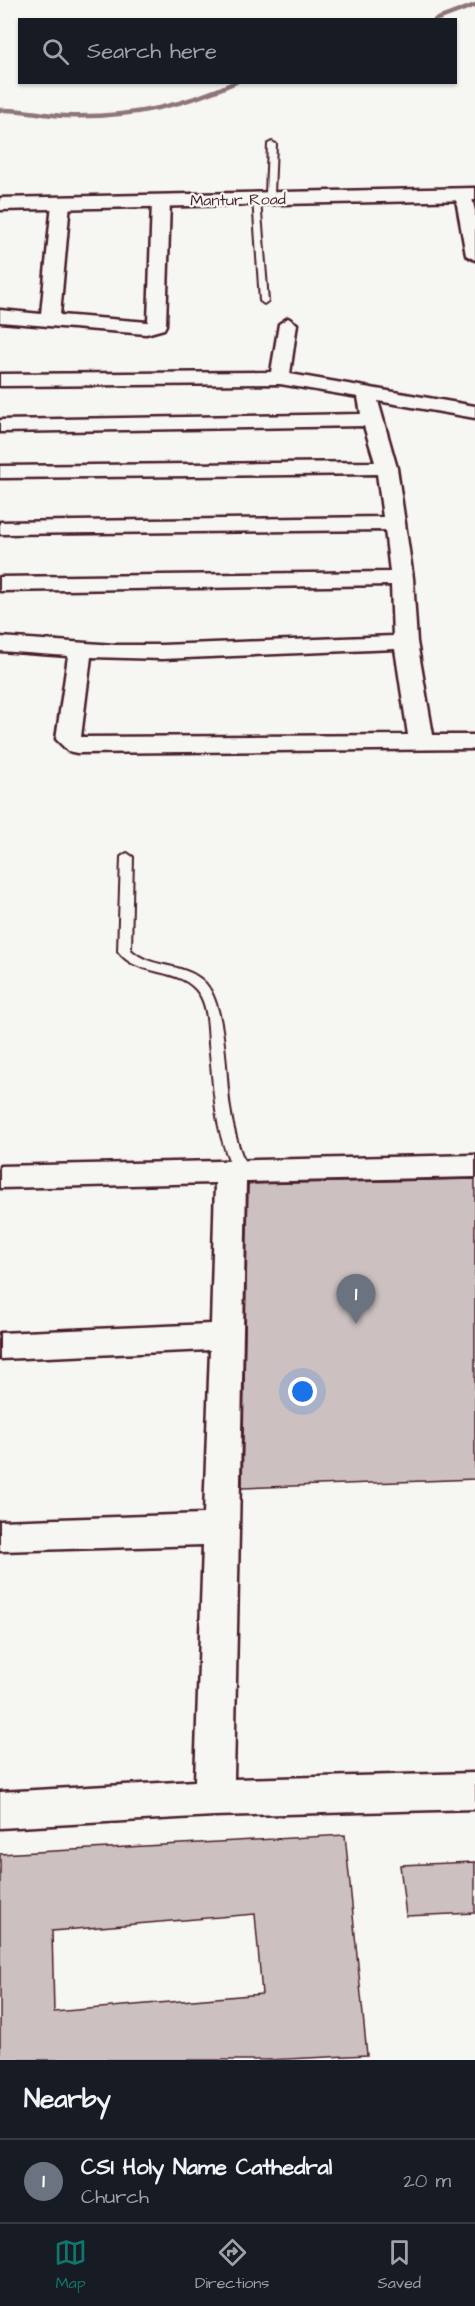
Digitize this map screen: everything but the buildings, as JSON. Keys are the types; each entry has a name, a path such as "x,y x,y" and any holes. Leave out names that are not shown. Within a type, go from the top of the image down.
{"main road":[{"name":"Mantur Road","path":"0,204 471,192"},
{"name":"Mantur Road","path":"0,199 263,197"}],"street":[{"path":"471,192 475,255"},
{"path":"0,316 146,328 157,325 161,201"},
{"path":"50,320 61,203"},
{"path":"280,378 288,324"},
{"path":"0,380 280,378 475,412"},
{"path":"367,394 372,420 387,468 402,578 405,642 422,743"},
{"path":"0,426 372,420"},
{"path":"0,472 387,468"},
{"path":"0,528 395,523"},
{"path":"0,584 402,578"},
{"path":"0,644 80,650 162,652 405,642"},
{"path":"80,650 68,739 76,746 475,742"},
{"path":"0,1177 475,1166"},
{"path":"214,1798 220,1530 236,1170"},
{"path":"0,1346 227,1336"},
{"path":"0,1536 220,1530"},
{"path":"0,1810 214,1798 475,1791"}],"lane":[{"path":"264,301 263,197 272,144"},
{"path":"127,857 124,951 131,960 142,967 178,972 195,980 206,993 213,1012 226,1131 236,1170"}],"waterway":[{"path":"440,18 475,5"},
{"path":"0,110 65,116 131,113 195,98 232,84"}],"place":[{"name":"CSI Holy Name Cathedral","path":"356,1324"}]}
